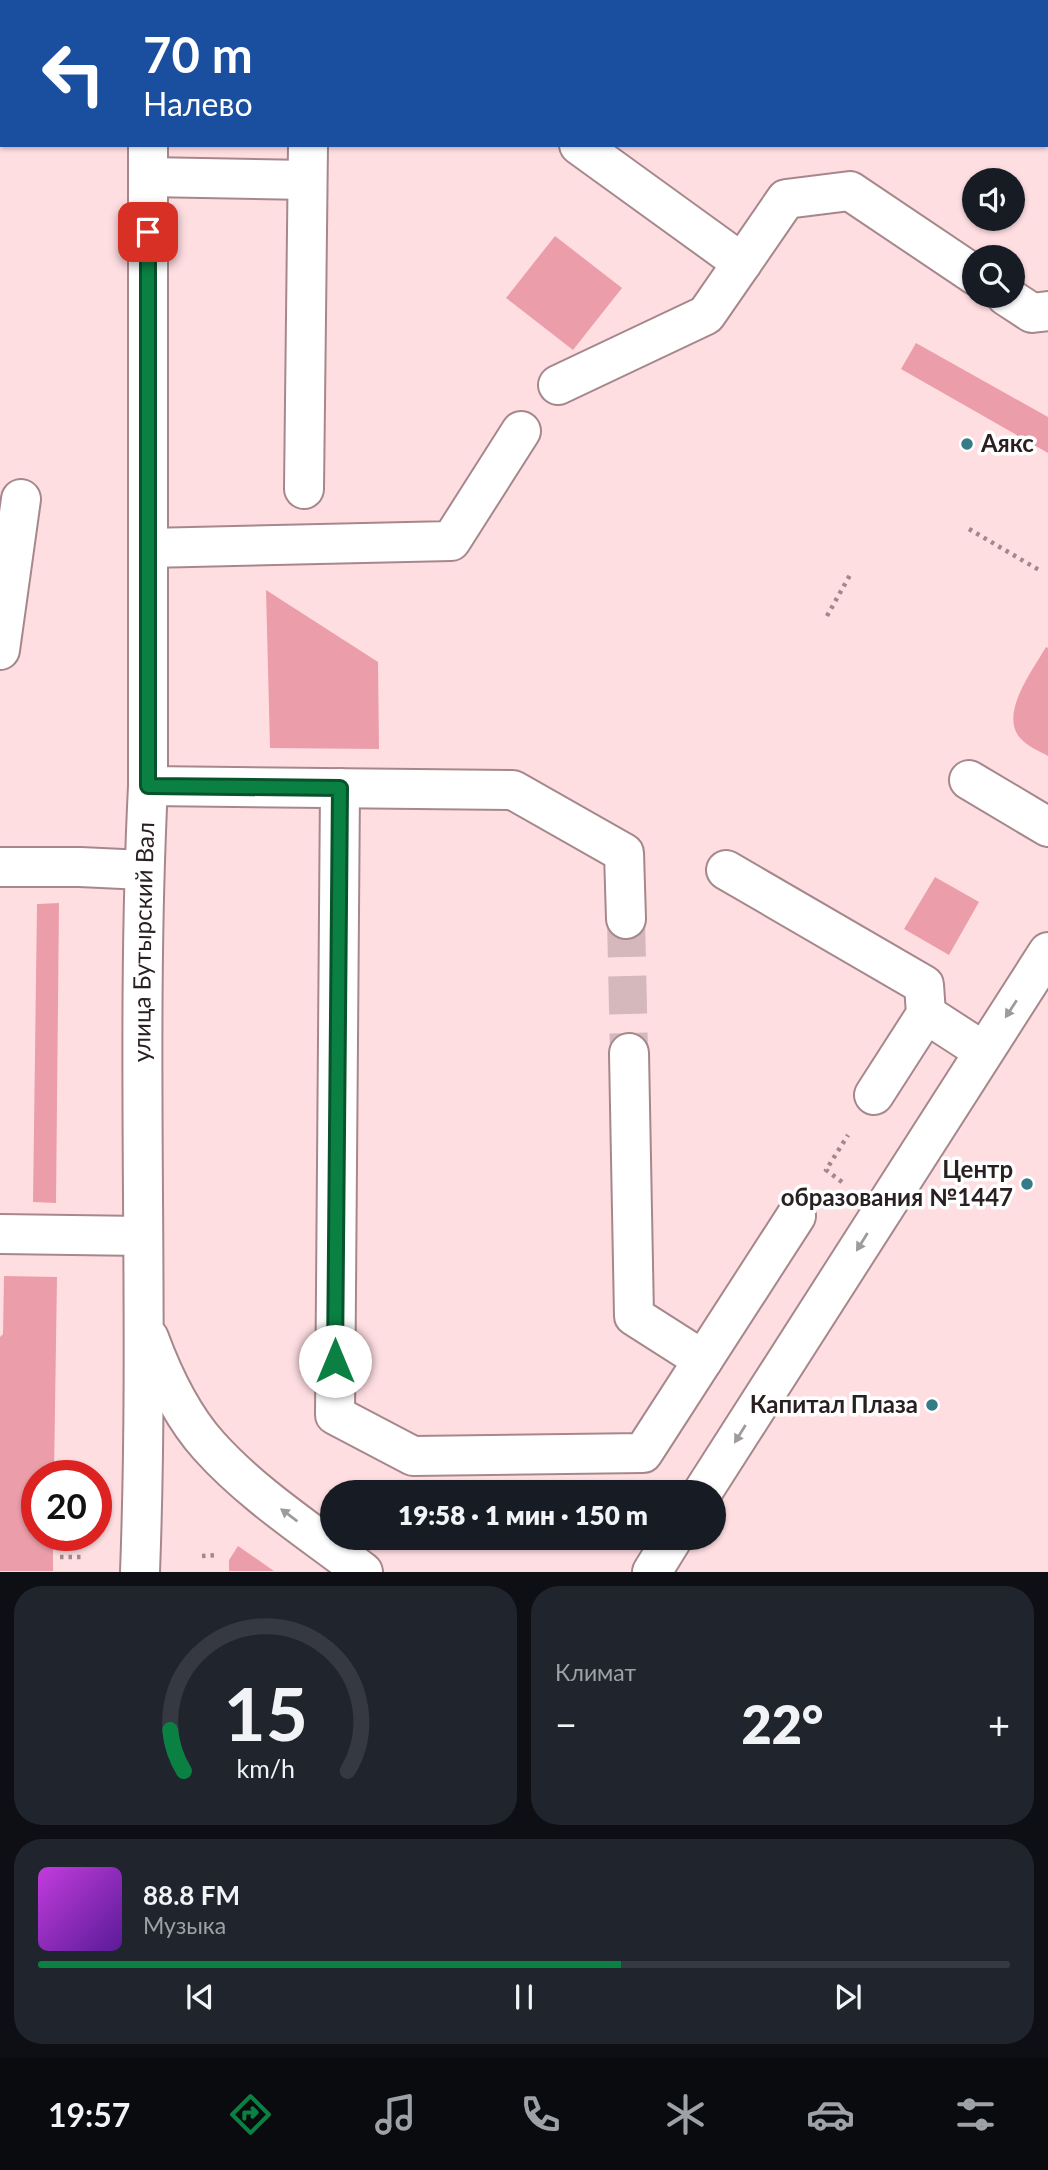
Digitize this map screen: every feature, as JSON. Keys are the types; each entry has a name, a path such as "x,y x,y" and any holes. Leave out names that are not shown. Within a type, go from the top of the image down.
{"street":[{"path":"582,147 742,263"},
{"path":"148,161 308,163 304,489"},
{"name":"улица Бутырский Вал","path":"140,1572 144,1325 144,870 148,786 148,161"},
{"path":"558,385 706,315 786,199 850,191 962,266"},
{"path":"1024,308 1032,313 1048,311"},
{"path":"148,548 451,541 521,431"},
{"path":"0,650 21,499"},
{"path":"969,780 1048,827"},
{"path":"148,786 513,790 624,853 626,919"},
{"path":"340,788 335,1415 413,1456 643,1453 796,1216"},
{"path":"0,867 144,870"},
{"path":"726,870 923,985 926,1014 874,1095"},
{"path":"710,1480 1048,952"},
{"path":"926,1014 984,1051"},
{"path":"629,1054 634,1316 703,1360"},
{"path":"0,1234 144,1236"},
{"path":"144,1325 177,1402 207,1444 240,1478 363,1572"},
{"path":"652,1572 666,1550"}],"path":[{"path":"969,528 1039,570"},
{"path":"827,616 850,575"},
{"path":"826,1170 851,1188"},
{"path":"202,1556 217,1555"},
{"path":"60,1557 81,1557"}],"shaded area":[{"path":"555,236 622,288 573,350 506,298"},
{"path":"916,343 1048,417 1048,453 901,369"},
{"path":"266,590 378,662 379,749 270,748"},
{"path":"1046,647 1048,756 1020,738 1013,716 1020,692"},
{"path":"935,877 979,902 949,955 904,929"},
{"path":"59,903 56,1203 33,1202 37,904"},
{"path":"4,1276 57,1277 54,1460 21,1460 21,1551 53,1551 53,1571 0,1571 0,1337 3,1334"},
{"path":"238,1546 274,1571 229,1571 229,1560"}],"tunnel":[{"path":"626,919 629,1053"}],"place":[{"name":"Аякс","path":"967,444"},
{"name":"Центр образования №1447","path":"1027,1184"},
{"name":"Капитал Плаза","path":"932,1405"}],"route":[{"path":"148,232 148,786 340,788 335,1361"}]}
